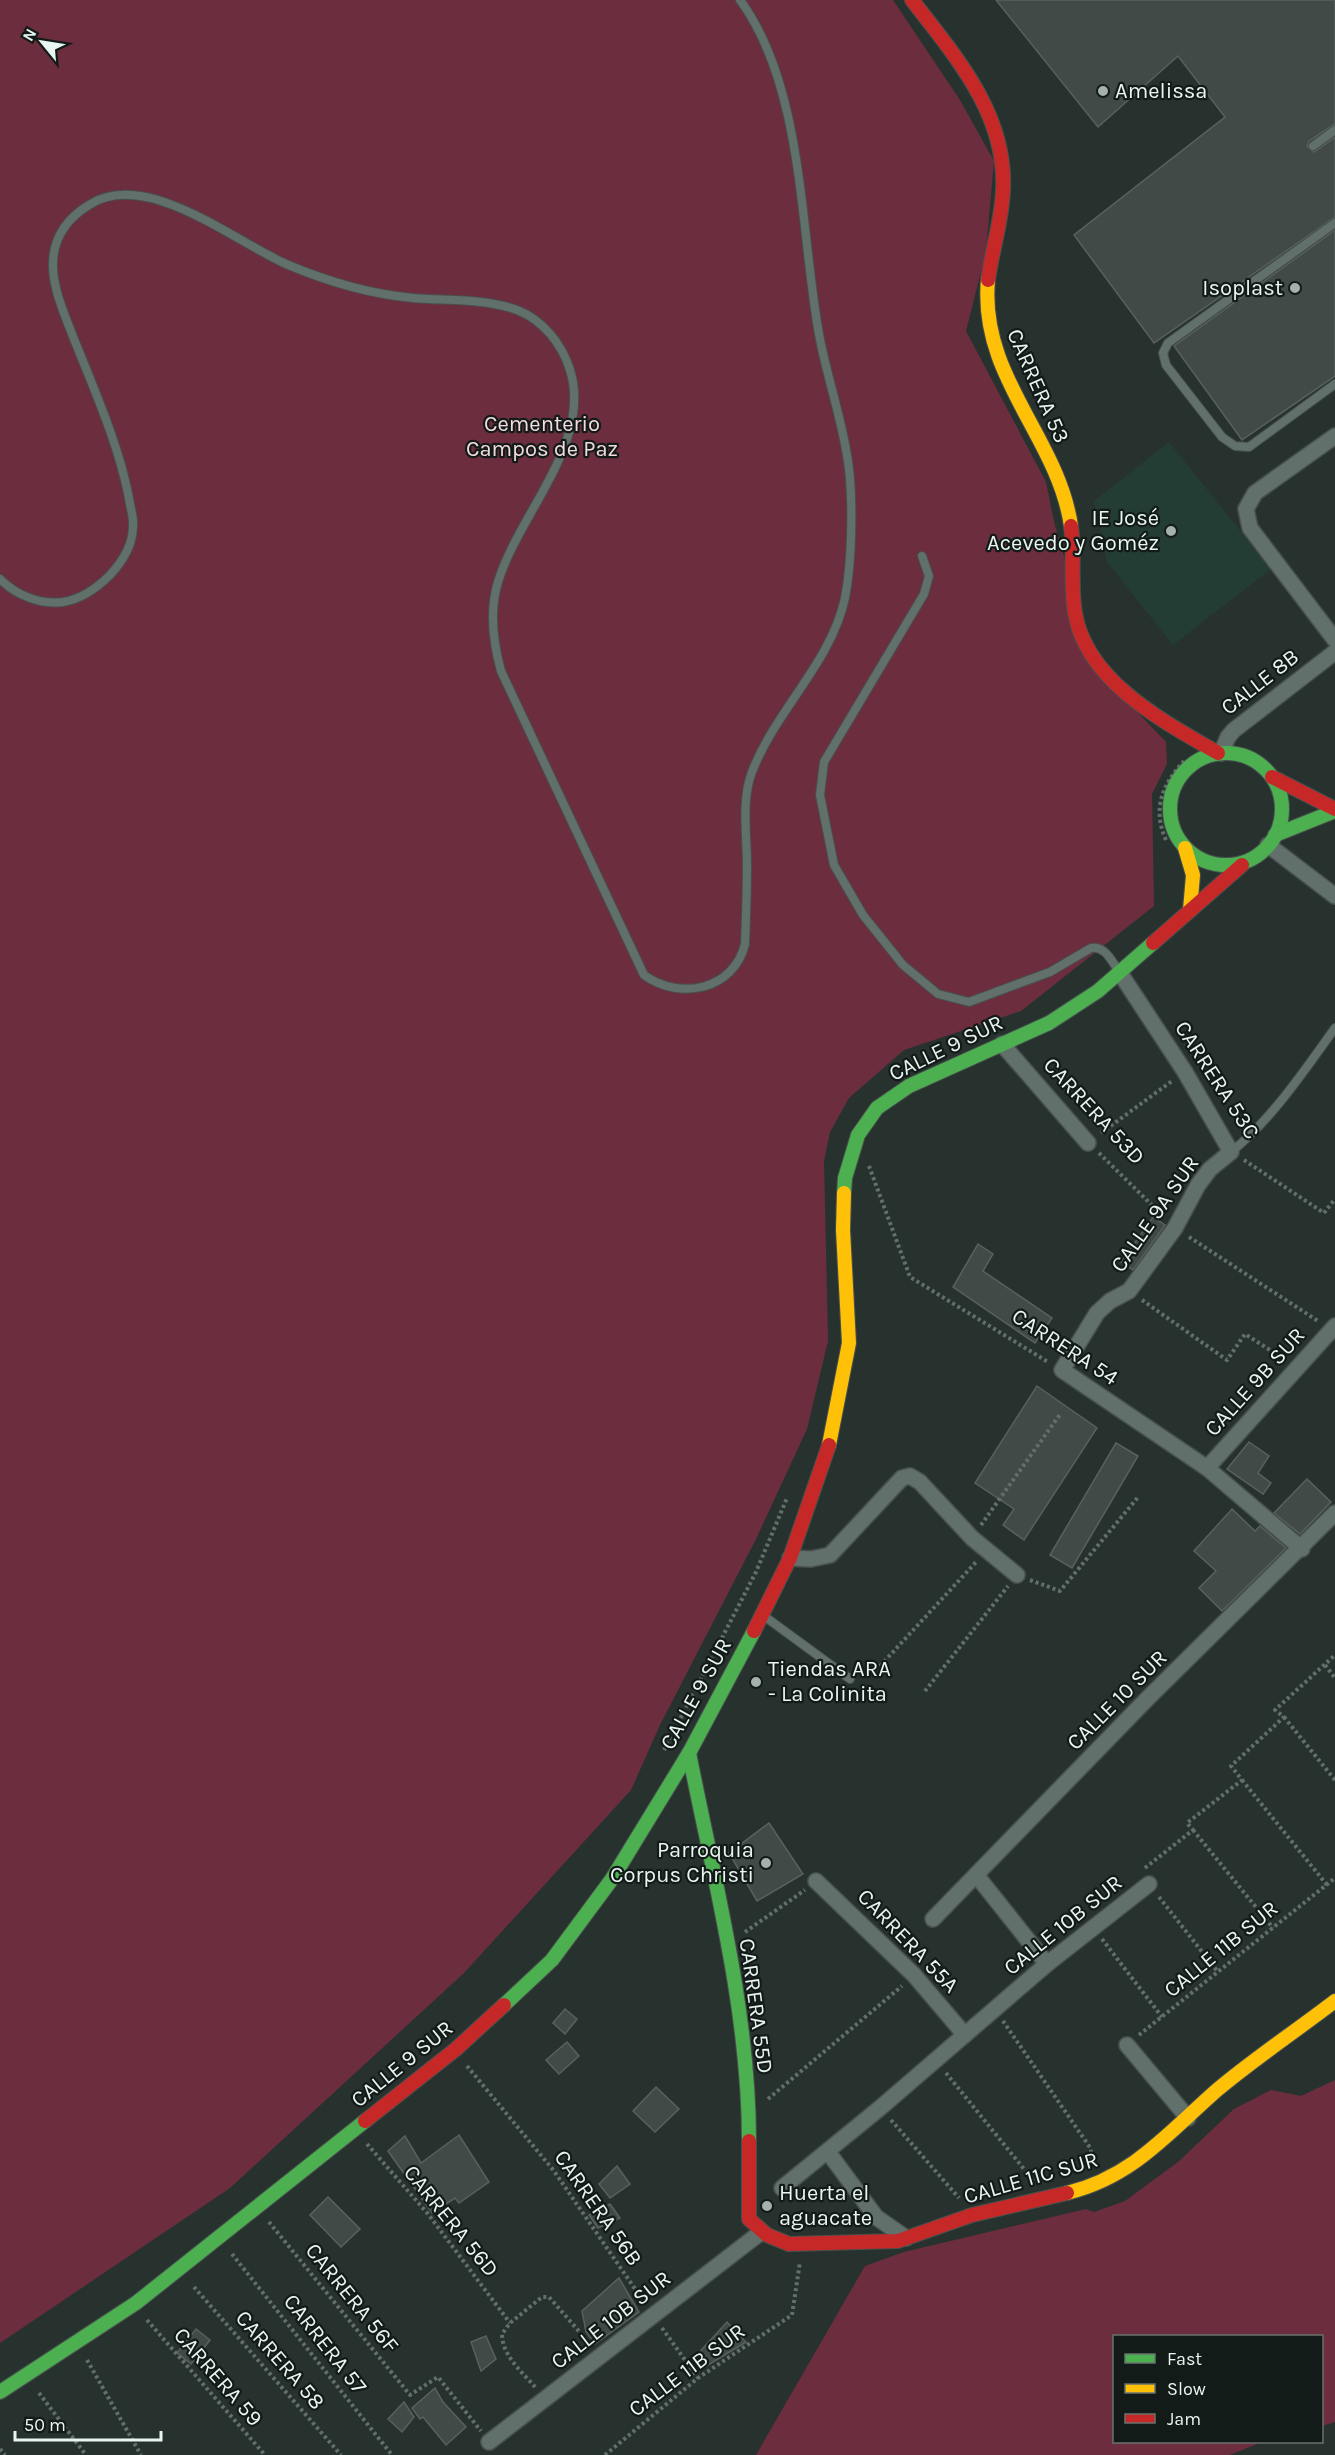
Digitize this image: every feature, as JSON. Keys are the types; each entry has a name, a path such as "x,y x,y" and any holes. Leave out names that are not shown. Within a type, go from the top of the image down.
{"main road":[{"name":"CARRERA 53","path":"912,0 948,48 992,118 1003,154 1003,189 987,311 992,342 1059,484 1070,521 1075,614 1085,645 1105,671 1136,699 1180,732 1219,753"},
{"path":"1180,732 1188,763"},
{"path":"1190,909 1193,875 1185,848 1171,823 1170,804 1175,785 1188,763 1219,753 1241,755 1253,759 1272,777 1335,810"},
{"path":"1272,777 1278,789 1282,812 1272,840"},
{"path":"1185,848 1208,862 1242,865 1272,840 1335,810"},
{"name":"CALLE 9 SUR","path":"0,2392 136,2303 456,2049 552,1960 612,1879 689,1753 763,1615 790,1558 831,1440 849,1343 843,1230 845,1178 858,1135 876,1108 909,1086 1049,1023 1120,973 1242,865"},
{"name":"CARRERA 55D","path":"689,1753 736,1988 749,2115 749,2219 760,2233"},
{"path":"662,1796 683,1803 702,1817"},
{"name":"CALLE 11C SUR","path":"796,2244 880,2242 906,2238 972,2215 1095,2183 1138,2162 1219,2089 1335,2001"},
{"path":"760,2233 796,2244"}],"street":[{"path":"1335,436 1255,493 1246,509 1250,528 1335,640"},
{"name":"CALLE 8B","path":"1219,753 1234,730 1335,652"},
{"path":"1272,840 1335,896"},
{"name":"CARRERA 53C","path":"1120,973 1185,1072 1231,1152"},
{"name":"CARRERA 53D","path":"1002,1044 1088,1143"},
{"name":"CALLE 9A SUR","path":"1062,1370 1097,1313 1110,1301 1129,1291 1175,1228 1210,1168 1231,1152"},
{"name":"CALLE 9B SUR","path":"1208,1468 1333,1328"},
{"name":"CARRERA 54","path":"1062,1370 1208,1468 1302,1549"},
{"path":"790,1558 811,1559 830,1555 902,1478 915,1478 972,1538 1017,1575"},
{"name":"CALLE 10 SUR","path":"933,1919 1147,1699 1302,1549 1335,1513"},
{"path":"977,1876 1047,1964"},
{"name":"CARRERA 55A","path":"816,1881 914,1975 965,2035"},
{"name":"CALLE 10B SUR","path":"782,2188 996,2011 1047,1964 1149,1884"},
{"path":"1127,2045 1188,2118"},
{"path":"828,2152 876,2217 906,2238"},
{"path":"876,2217 880,2242"},
{"name":"CALLE 10B SUR","path":"489,2442 760,2233"}],"lane":[{"path":"0,579 22,595 38,600 53,603 73,600 89,593 106,579 122,562 130,544 134,524 123,469 60,303 53,270 56,243 63,229 72,217 92,202 110,195 155,197 269,256 343,284 409,298 499,305 538,321 564,353 575,394 574,417 564,450 512,547 497,582 493,606 493,628 501,671 645,975 660,986 681,990 704,986 728,975 741,960 745,944 746,815 751,774 768,735 827,643 844,600 850,564 849,469 819,334 794,143 766,48 751,15 740,0"},
{"path":"1313,146 1335,130"},
{"path":"1335,223 1168,342 1163,353 1166,365 1222,437 1235,446 1249,447 1335,384"},
{"path":"922,556 929,576 924,594 824,762 820,795 834,865 863,915 903,965 938,994 969,1002 1050,972 1091,948 1098,947 1105,951 1120,973"},
{"name":"CALLE 9A SUR","path":"1231,1152 1247,1138 1283,1096 1335,1029"},
{"path":"763,1615 850,1680"}],"path":[{"path":"1168,845 1159,825 1158,806 1173,773 1188,763"},
{"path":"1088,1143 1185,1072"},
{"name":"CARRERA 53D","path":"1088,1143 1175,1228 1333,1328"},
{"name":"CARRERA 53C","path":"1231,1152 1324,1214 1335,1199"},
{"name":"CARRERA 54","path":"865,1156 909,1277 1062,1370"},
{"path":"1129,1291 1227,1360 1245,1334 1297,1368"},
{"path":"972,1538 1061,1413"},
{"path":"660,1759 756,1572 789,1494"},
{"path":"925,1691 1017,1575 1060,1591 1139,1496"},
{"path":"880,1666 987,1551"},
{"path":"1335,1655 1275,1710 1284,1717 1335,1780"},
{"path":"1324,1665 1335,1678"},
{"path":"1284,1717 1231,1766 1326,1884"},
{"name":"CALLE 10B SUR","path":"1149,1884 1141,1871 1193,1830 1187,1823 1242,1780"},
{"path":"1193,1830 1273,1928"},
{"name":"CALLE 11B SUR","path":"1127,2045 1335,1878"},
{"path":"1149,1884 1218,1972"},
{"path":"727,1944 796,1898"},
{"path":"1094,1929 1162,2017"},
{"path":"749,2115 914,1975"},
{"path":"996,2011 1091,2149 1091,2166 1095,2183"},
{"path":"936,2060 1028,2174 1037,2180"},
{"name":"CARRERA 56B","path":"464,2062 554,2170 698,2378"},
{"path":"880,2108 959,2198 968,2204"},
{"name":"CARRERA 56D","path":"364,2141 428,2214 510,2323"},
{"name":"CARRERA 56F","path":"268,2222 410,2395 438,2377 489,2442"},
{"name":"CALLE 11B SUR","path":"605,2455 698,2378 792,2315 796,2244"},
{"name":"CARRERA 57","path":"232,2254 392,2455"},
{"name":"CARRERA 58","path":"194,2287 341,2455"},
{"path":"545,2400 507,2355 502,2334 510,2323 542,2296 549,2297 601,2357"},
{"name":"CARRERA 59","path":"147,2320 265,2455"},
{"path":"87,2360 141,2455"},
{"path":"39,2393 86,2455"},
{"path":"0,2449 5,2455"}],"shaded area":[{"name":"IE José Acevedo y Goméz","path":"1169,442 1271,569 1173,645 1107,562 1094,501"}],"green space":[{"name":"Cementerio Campos de Paz","path":"0,0 893,0 960,100 994,161 986,252 966,331 1046,482 1054,522 1097,670 1166,742 1167,764 1152,794 1154,906 1021,1011 904,1050 849,1098 830,1132 824,1161 828,1341 807,1429 756,1539 660,1725 631,1790 464,1973 230,2188 0,2343"},
{"path":"1335,2080 1335,2422 1323,2426 1323,2335 1113,2335 1113,2443 1260,2443 1230,2455 756,2455 865,2266 904,2252 1086,2209 1094,2212 1125,2201 1178,2162 1234,2109 1271,2090 1301,2096"}],"building":[{"path":"996,0 1335,0 1335,124 1309,141 1307,146 1314,152 1335,137 1335,217 1154,343 1074,235 1225,117 1178,56 1098,127"},
{"name":"Isoplast","path":"1335,230 1335,376 1242,440 1174,346"},
{"path":"1153,1217 1165,1225 1133,1270 1121,1262"},
{"path":"978,1244 993,1254 983,1271 1052,1318 1035,1343 953,1287"},
{"path":"1037,1386 1097,1428 1024,1540 1003,1525 1014,1509 975,1483"},
{"path":"1249,1442 1269,1456 1258,1473 1271,1483 1263,1494 1227,1469"},
{"path":"1116,1443 1138,1456 1072,1568 1050,1555"},
{"path":"1307,1479 1331,1502 1300,1534 1274,1513"},
{"path":"1232,1509 1255,1531 1260,1526 1286,1548 1222,1611 1199,1588 1216,1571 1194,1551"},
{"name":"Parroquia Corpus Christi","path":"769,1823 803,1874 757,1901 729,1853"},
{"path":"565,2009 577,2019 565,2034 553,2023"},
{"path":"567,2042 579,2056 559,2074 546,2060"},
{"path":"656,2087 679,2109 655,2132 633,2111"},
{"path":"459,2135 489,2182 459,2203 455,2198 432,2213 388,2151 405,2136 421,2163"},
{"path":"617,2166 630,2184 610,2198 599,2184"},
{"path":"328,2197 360,2229 341,2247 310,2215"},
{"path":"610,2204 620,2218 598,2228 589,2215"},
{"path":"619,2278 639,2312 595,2344 586,2332 582,2311"},
{"path":"727,2322 746,2342 700,2370 693,2359"},
{"path":"196,2329 210,2340 191,2364 177,2353"},
{"path":"486,2336 496,2359 481,2371 471,2342"},
{"path":"435,2388 443,2402 466,2427 446,2445 423,2417 420,2419 412,2408"},
{"path":"404,2402 414,2417 402,2432 388,2419"}],"traffic: fast":[{"path":"1226,753 1247,757 1266,769 1278,788 1282,809 1278,830 1266,849 1247,861 1226,865 1205,861 1186,849 1174,830 1170,809 1174,788 1186,769 1205,757 1226,753"},
{"path":"1275,835 1335,811"},
{"path":"844,1193 845,1178 858,1135 877,1108 909,1086 1049,1023 1098,991 1153,943"},
{"path":"504,2005 552,1960 612,1879 689,1753 754,1631"},
{"path":"689,1753 737,1994 743,2043 749,2141"},
{"path":"0,2392 136,2303 365,2121"}],"traffic: slow":[{"path":"988,280 988,315 995,347 1007,377 1051,464 1063,494 1071,526"},
{"path":"1185,848 1193,875 1190,910"},
{"path":"829,1445 849,1343 843,1230 844,1193"},
{"path":"1067,2193 1090,2186 1131,2165 1231,2078 1335,2001"}],"traffic: jam":[{"path":"912,0 961,65 987,111 997,136 1002,162 1003,190 988,280"},
{"path":"1071,526 1075,613 1082,637 1094,659 1130,697 1174,728 1218,753"},
{"path":"1272,777 1335,809"},
{"path":"1153,943 1242,865"},
{"path":"754,1631 790,1558 829,1445"},
{"path":"365,2121 456,2049 504,2005"},
{"path":"749,2141 749,2219 767,2235 789,2244 898,2241 972,2215 1067,2193"}],"place":[{"name":"Amelissa","path":"1103,91"},
{"name":"Isoplast","path":"1295,288"},
{"name":"IE José Acevedo y Goméz","path":"1171,531"},
{"name":"Tiendas ARA - La Colinita","path":"756,1682"},
{"name":"Parroquia Corpus Christi","path":"766,1863"},
{"name":"Huerta el aguacate","path":"767,2206"}]}
